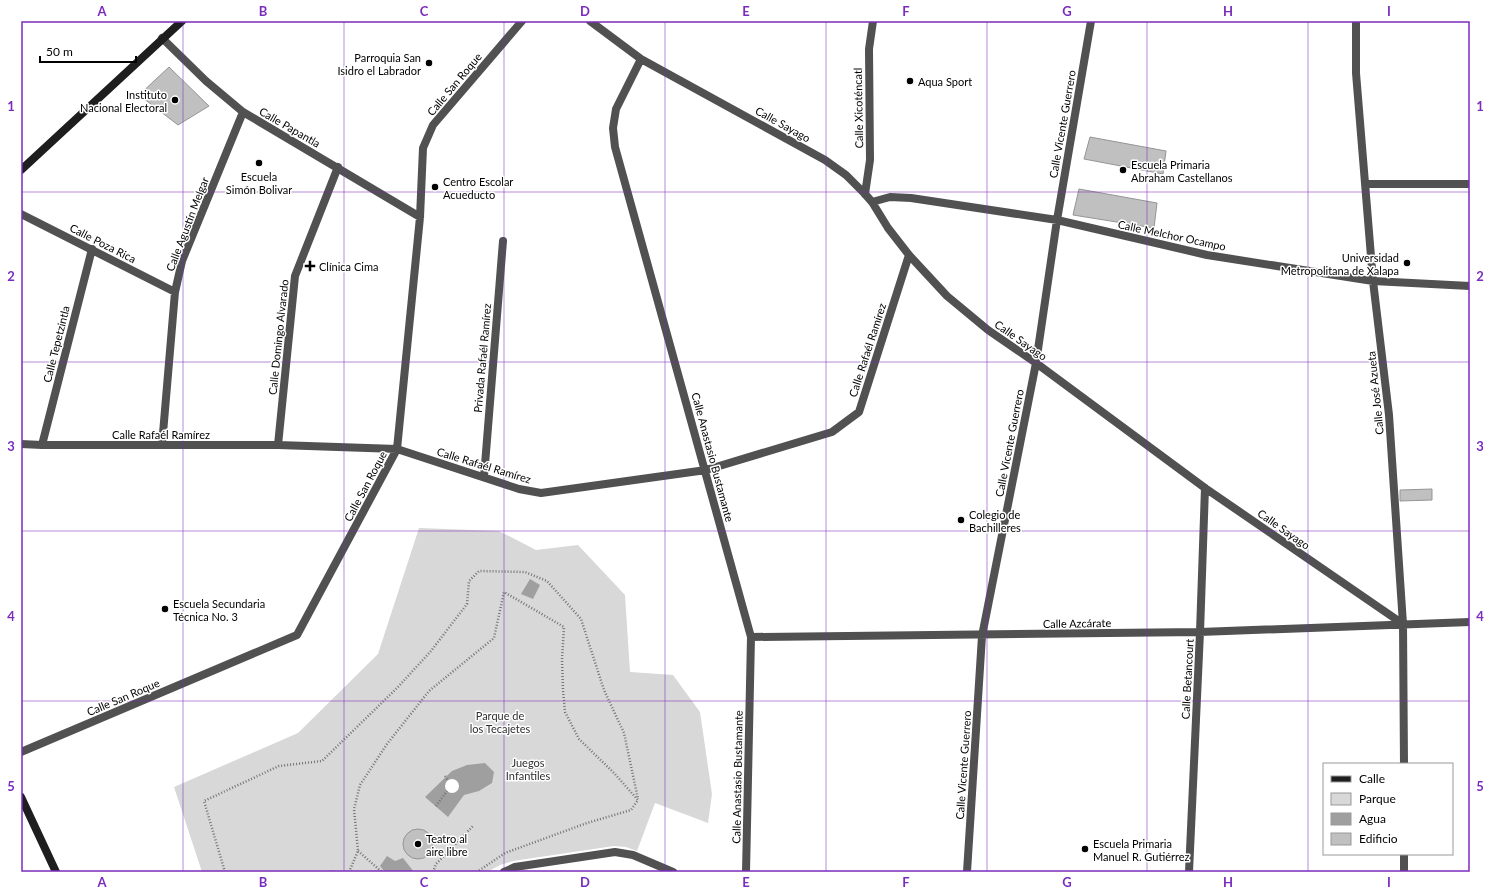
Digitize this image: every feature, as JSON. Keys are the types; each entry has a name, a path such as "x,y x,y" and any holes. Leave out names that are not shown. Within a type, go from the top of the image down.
{"main road":[{"path":"21,170 182,21"},
{"path":"21,797 56,872"}],"street":[{"name":"Calle San Roque","path":"21,752 297,635 397,449 420,217 423,148 433,125 522,21"},
{"name":"Calle Sayago","path":"590,21 641,59 825,160 846,175 872,202 888,228 910,255 953,301 988,330 1036,363 1205,488 1403,624"},
{"name":"Calle Xicoténcatl","path":"865,194 870,160 869,49 873,21"},
{"name":"Calle Vicente Guerrero","path":"967,872 982,636 1036,363 1057,220 1091,21"},
{"name":"Calle José Azueta","path":"1356,21 1356,73 1373,281 1389,415 1403,624 1404,763"},
{"name":"Calle Papantla","path":"162,38 206,82 243,112 420,217"},
{"name":"Calle Anastasio Bustamante","path":"641,59 616,109 614,128 615,148 706,470 751,637 746,872"},
{"name":"Calle Agustín Melgar","path":"162,445 175,292 182,261 243,112"},
{"name":"Calle Domingo Alvarado","path":"278,445 295,276 338,167"},
{"path":"1365,184 1470,184"},
{"name":"Calle Melchor Ocampo","path":"872,202 890,197 911,198 1057,220 1207,255 1373,281 1470,286"},
{"name":"Calle Poza Rica","path":"21,214 175,292"},
{"name":"Privada Rafaél Ramírez","path":"484,477 503,241"},
{"name":"Calle Tepetzintla","path":"42,445 92,249"},
{"name":"Calle Rafaél Ramírez","path":"21,444 278,445 397,449 519,489 541,493 706,470 832,432 859,412 910,255"},
{"name":"Calle Betancourt","path":"1189,872 1205,488"},
{"path":"1403,624 1470,622"},
{"name":"Calle Azcárate","path":"751,637 982,636 1200,632 1403,624"},
{"path":"504,872 514,868 615,852 633,855 673,872"},
{"path":"1404,855 1404,872"}],"path":[{"path":"225,872 204,801 279,766 322,761 398,687 431,651 467,604 469,581 479,571 525,572 547,581 581,619 604,690 624,733 638,800 631,810 587,823 505,853 477,872"},
{"path":"349,872 358,851 354,809 360,785 387,744 429,691 494,638 504,592 564,628 562,659 565,712 580,739 614,773 638,800"},
{"path":"446,776 448,780"},
{"path":"436,806 447,791"},
{"path":"433,872 436,864 473,826"},
{"path":"358,851 382,872"},
{"path":"330,872 336,872"}],"green space":[{"name":"Parque de los Tecajetes","path":"419,528 499,531 536,550 578,545 625,595 630,672 673,675 700,712 712,794 708,823 655,803 637,851 626,847 614,846 513,861 500,865 487,872 202,872 174,787 298,733 378,654"}],"water":[{"path":"530,579 540,585 533,599 521,594"},
{"path":"485,763 494,772 492,783 479,791 464,795 448,817 425,797 452,771 467,765"},
{"path":"387,856 395,861 403,858 414,872 385,872 380,866"}],"pier":[{"path":"452,779 457,781 459,786 457,791 452,793 447,791 445,786 447,781"}],"building":[{"name":"Instituto Nacional Electoral","path":"169,67 209,106 178,125 139,95"},
{"path":"1090,137 1166,151 1163,174 1084,159"},
{"path":"1079,189 1157,203 1154,228 1073,215"},
{"path":"1432,489 1432,500 1400,501 1400,490"},
{"name":"Teatro al aire libre","path":"418,829 429,833 433,844 429,855 418,859 407,855 403,844 407,833"}],"place":[{"name":"Parroquia San Isidro el Labrador","path":"429,63"},
{"name":"Aqua Sport","path":"910,81"},
{"name":"Instituto Nacional Electoral","path":"175,100"},
{"name":"Escuela Simón Bolivar","path":"259,163"},
{"name":"Escuela Primaria Abraham Castellanos","path":"1123,170"},
{"name":"Centro Escolar Acueducto","path":"435,187"},
{"name":"Universidad Metropolitana de Xalapa","path":"1407,263"},
{"name":"Clínica Cima","path":"310,266"},
{"name":"Colegio de Bachilleres","path":"961,520"},
{"name":"Escuela Secundaria Técnica No. 3","path":"165,609"},
{"name":"Teatro al aire libre","path":"418,844"},
{"name":"Escuela Primaria Manuel R. Gutiérrez","path":"1085,849"}],"park label":[{"name":"Juegos Infantiles","path":"528,768"}]}
